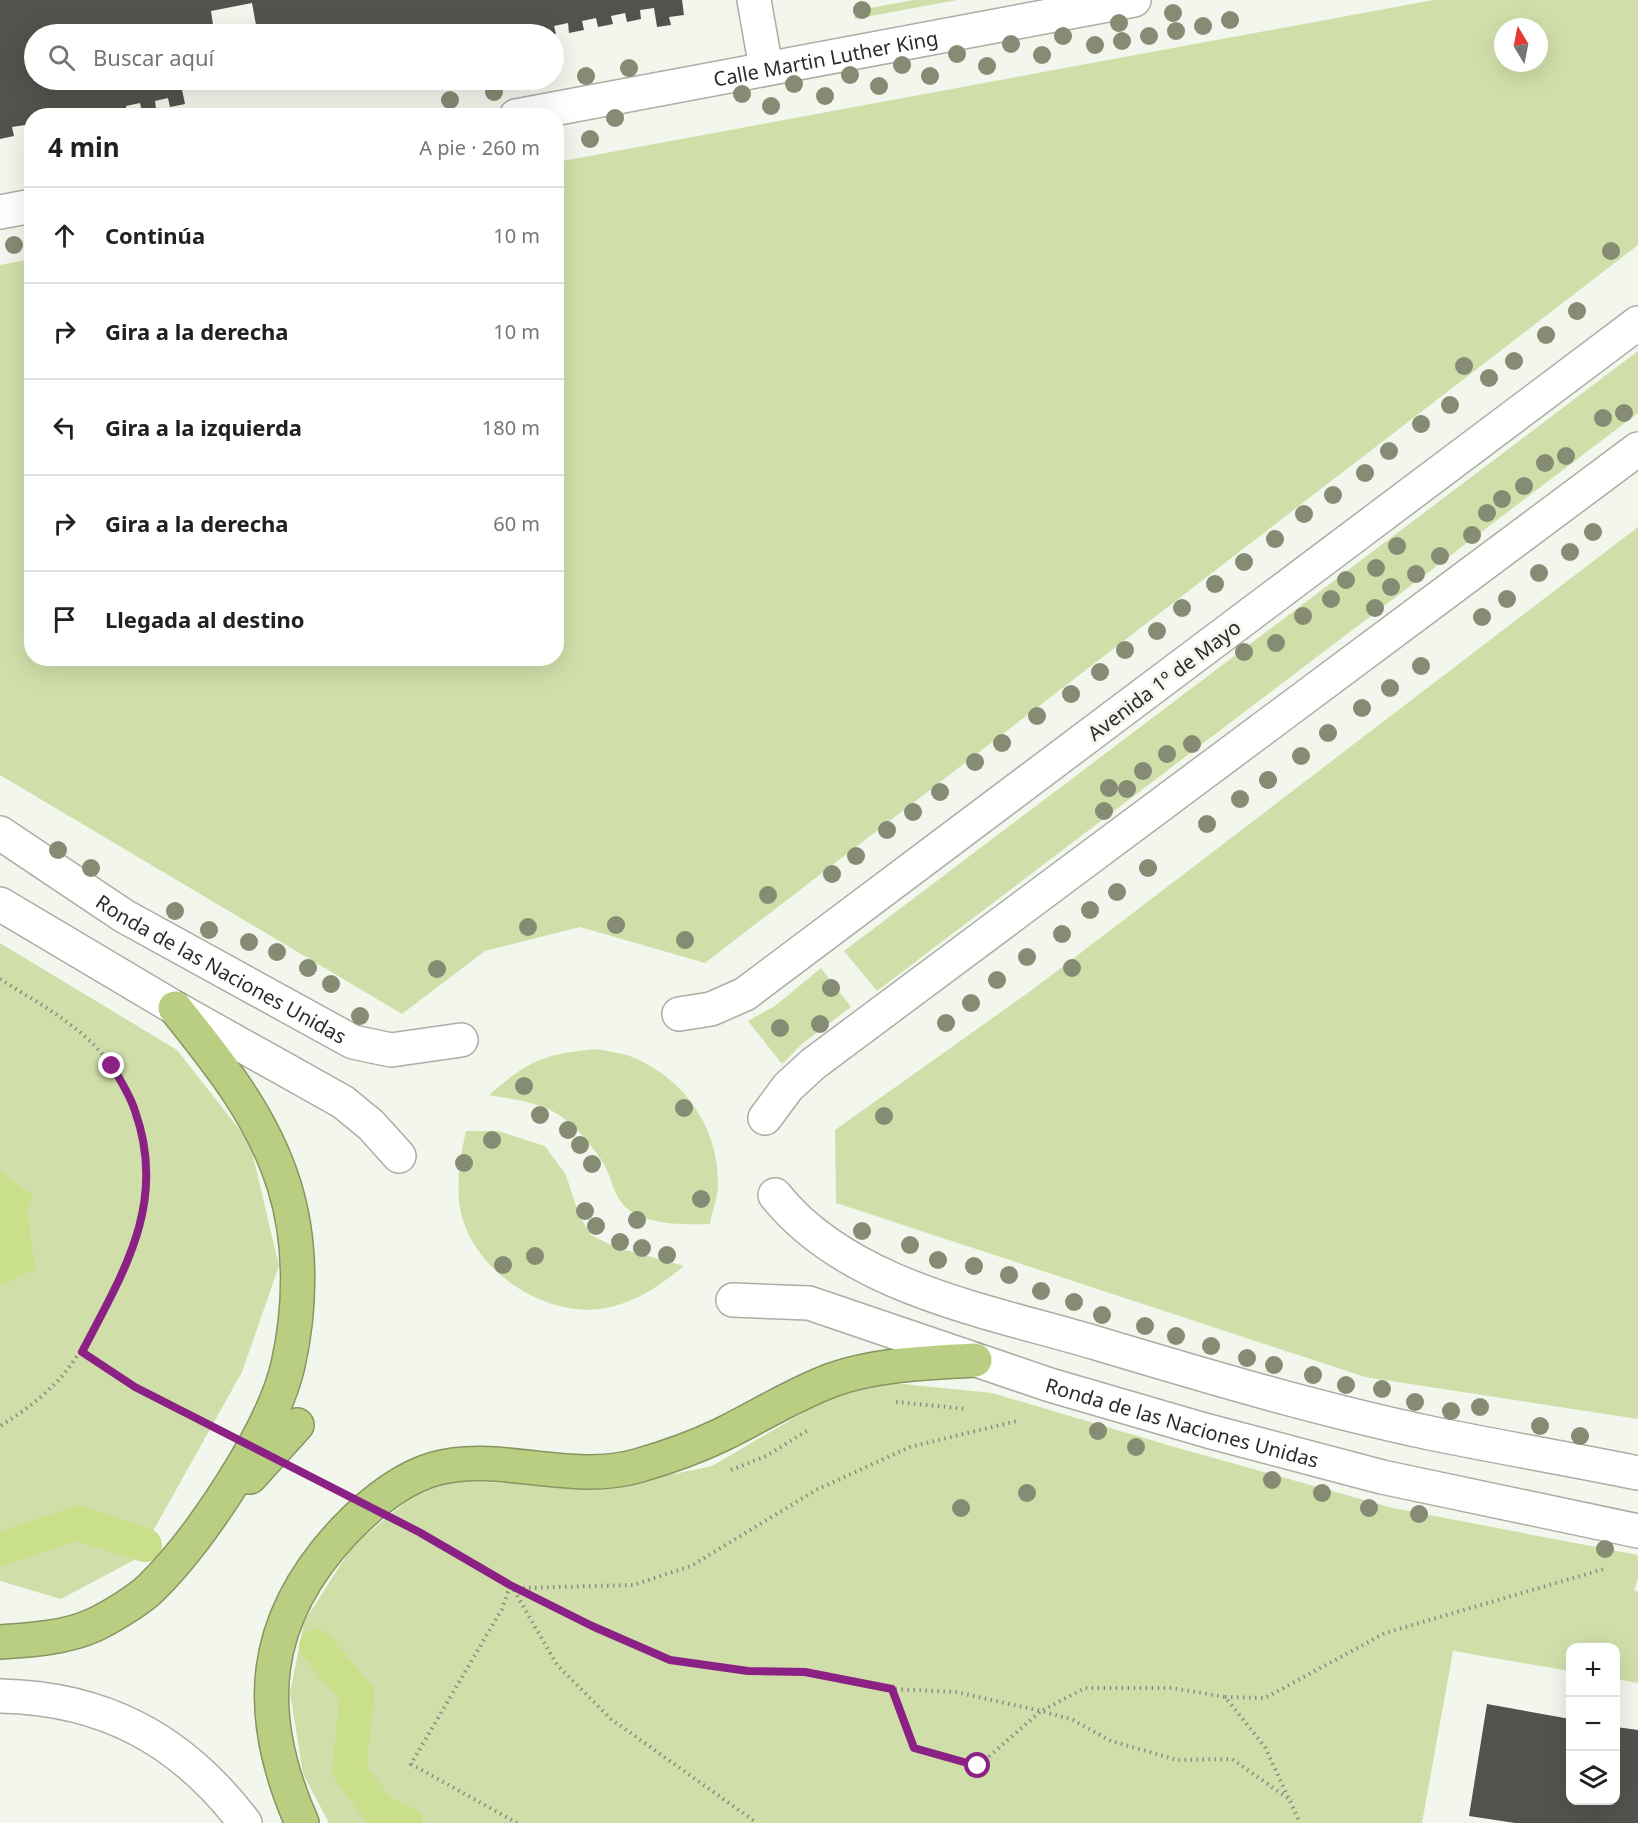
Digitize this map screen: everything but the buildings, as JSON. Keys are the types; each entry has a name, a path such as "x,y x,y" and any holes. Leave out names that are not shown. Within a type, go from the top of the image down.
{"highway":[{"path":"175,1008 240,1093 267,1137 285,1186 295,1232 298,1282 288,1367 271,1413 232,1482 195,1539"},
{"path":"302,1823 284,1784 272,1719 274,1654 291,1605 321,1556 360,1515 405,1481 435,1469 460,1466 496,1464 559,1472 633,1467 719,1436 834,1379 892,1367 975,1360"},
{"path":"0,1642 40,1639 93,1626 149,1590 297,1425"}],"street":[{"path":"754,0 766,68"},
{"name":"Calle Martin Luther King","path":"558,108 1134,0"},
{"path":"0,212 24,208"},
{"name":"Avenida 1º de Mayo","path":"679,1014 711,1009 745,994 1638,323"},
{"path":"765,1118 788,1087 813,1064 1638,449"},
{"name":"Ronda de las Naciones Unidas","path":"0,833 124,916 353,1042 392,1050 461,1040"},
{"path":"0,904 175,1008 343,1102 371,1125 399,1156"},
{"path":"775,1195 793,1217 816,1238 858,1264 936,1296 1235,1384 1429,1432 1638,1473"},
{"name":"Ronda de las Naciones Unidas","path":"733,1300 810,1303 852,1315 975,1360 1208,1431 1382,1477 1638,1531"},
{"path":"0,1695 81,1705 150,1735 211,1781 245,1823"}],"path":[{"path":"0,979 83,1032 112,1066 135,1110 144,1148 148,1186 143,1220 130,1259 82,1352 64,1377 30,1408 0,1426"},
{"path":"82,1352 135,1387 419,1532 510,1585 521,1588 592,1626 670,1660 748,1671 805,1672 892,1689 956,1692 1041,1711 1073,1720 1111,1741 1177,1760 1232,1759 1292,1801"},
{"path":"894,1402 967,1409"},
{"path":"521,1588 633,1585 691,1566 816,1490 910,1447 1017,1420"},
{"path":"725,1473 766,1456 813,1428"},
{"path":"392,1523 400,1515"},
{"path":"892,1689 914,1748 978,1766 1041,1711 1085,1688 1172,1688 1225,1697 1265,1698 1385,1633 1604,1569"},
{"path":"510,1585 502,1609 411,1764 517,1823"},
{"path":"510,1585 557,1665 611,1719 757,1823"},
{"path":"1225,1697 1265,1747 1292,1801 1300,1823"}],"shaded area":[{"path":"914,0 957,0 855,19 853,11"},
{"path":"1433,0 1638,0 1638,245 705,963 580,927 485,951 402,1014 0,775 0,265 24,260 24,666 564,666 564,161"},
{"path":"1638,351 1638,413 877,991 844,951"},
{"path":"1638,527 1638,1419 1365,1377 836,1203 835,1130 1032,990"},
{"path":"0,943 177,1050 250,1143 279,1266 242,1372 138,1558 61,1599 0,1581"},
{"path":"821,968 851,1007 803,1043 782,1064 748,1021 775,1006"},
{"path":"597,1049 632,1057 655,1069 671,1080 696,1109 706,1126 717,1163 718,1188 710,1224 668,1223 637,1215 620,1200 605,1166 578,1131 565,1119 534,1104 489,1095 515,1074 538,1061 563,1053"},
{"path":"466,1131 498,1131 545,1146 566,1175 579,1215 591,1235 615,1247 684,1266 645,1294 618,1305 593,1310 568,1308 543,1301 519,1289 498,1273 480,1254 467,1232 460,1208 458,1188 460,1160"},
{"path":"0,1171 33,1196 27,1209 35,1269 0,1286"},
{"path":"894,1383 992,1393 1393,1508 1638,1555 1638,1579 1634,1590 1638,1592 1638,1683 1620,1680 1620,1643 1566,1643 1566,1670 1453,1651 1422,1823 329,1823 303,1774 290,1693 304,1622 353,1545 422,1489 456,1481 612,1487 712,1466 830,1397"}],"waterway":[{"path":"0,1549 77,1523 145,1545"},
{"path":"316,1646 357,1694 349,1770 379,1811 406,1823"}],"route":[{"path":"112,1066 135,1110 144,1148 148,1186 143,1220 130,1259 82,1352 135,1387 419,1532 510,1585 521,1588 592,1626 670,1660 748,1671 805,1672 892,1689 914,1748 978,1766"}]}
